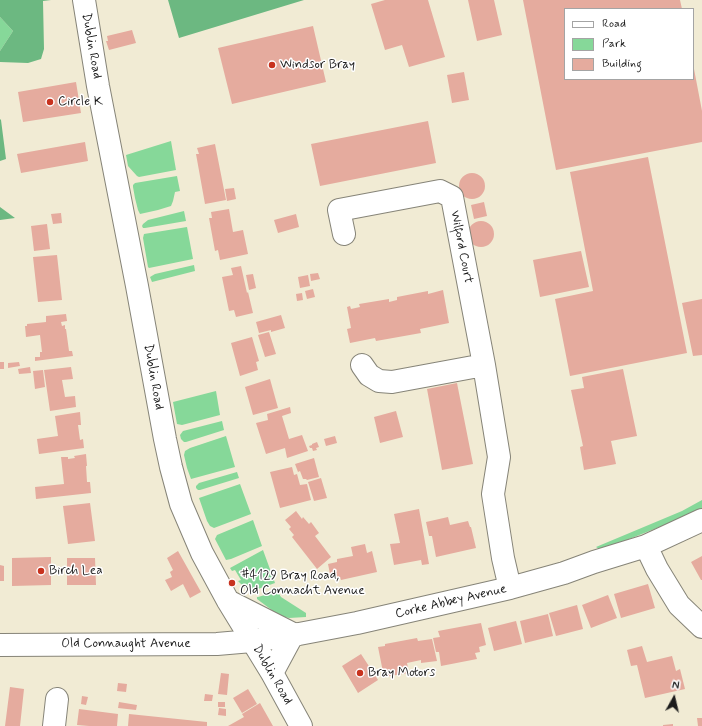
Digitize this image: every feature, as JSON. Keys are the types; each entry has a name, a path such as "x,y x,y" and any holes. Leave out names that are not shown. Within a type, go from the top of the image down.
{"street":[{"name":"Dublin Road","path":"84,0 97,80 165,439 181,504 202,553 228,601 272,673 301,726"},
{"name":"Wilford Court","path":"344,234 339,210 440,191 452,197 484,365 499,458 493,494 503,558 510,588"},
{"path":"362,365 369,375 379,381 392,382 484,365"},
{"name":"Corke Abbey Avenue","path":"252,641 357,623 510,588 646,546 702,520"},
{"path":"646,546 657,569 679,605 702,627"},
{"path":"228,601 293,634 272,673"},
{"name":"Old Connaught Avenue","path":"0,645 217,644 252,641"},
{"path":"54,726 57,699"}],"green space":[{"path":"0,0 51,0 43,1 44,49 41,59 28,63 0,62 0,51 13,31 0,17"},
{"path":"168,0 304,0 179,38"},
{"path":"0,17 13,31 0,51"},
{"path":"0,119 6,159 0,161"},
{"path":"171,141 176,170 139,177 128,166 126,155"},
{"path":"177,176 180,191 175,192 171,206 140,214 133,185 135,183"},
{"path":"0,207 15,218 0,220"},
{"path":"184,211 186,221 145,228 142,226 148,220"},
{"path":"187,227 193,259 149,268 143,238 144,234"},
{"path":"194,265 195,271 152,282 150,277 155,274"},
{"path":"216,391 220,415 182,425 177,424 173,402"},
{"path":"222,421 224,430 186,442 181,439 180,435 183,431"},
{"path":"226,436 235,467 191,479 184,455 185,451"},
{"path":"237,472 239,478 200,490 196,488 199,483"},
{"path":"240,484 251,514 214,528 210,526 199,498"},
{"path":"702,500 702,508 667,524 604,549 599,549 596,547 682,511"},
{"path":"253,520 262,546 226,560 215,539 217,535"},
{"path":"263,550 275,583 250,590 245,588 238,581 241,580 235,570 232,571 230,568"},
{"path":"278,592 281,597 306,613 306,617 289,618 281,616 257,599 257,597"}],"building":[{"path":"385,0 428,0 445,57 409,67 402,45 385,50 371,4"},
{"path":"468,0 494,0 502,35 477,41"},
{"path":"523,0 680,0 682,8 564,8 564,80 694,80 694,69 702,111 702,142 556,170"},
{"name":"Windsor Bray","path":"313,26 326,82 232,104 218,48"},
{"path":"132,30 136,43 109,50 106,41 108,41 107,36"},
{"path":"464,72 469,100 452,103 447,75"},
{"name":"Circle K","path":"76,82 81,113 23,122 18,92"},
{"path":"428,121 436,163 320,186 311,144"},
{"path":"85,142 88,161 21,173 17,154"},
{"path":"215,144 226,200 205,204 196,154 199,154 197,148"},
{"path":"648,157 687,353 570,376 555,299 593,291 570,172"},
{"path":"472,173 481,177 485,186 481,195 472,199 463,195 459,186 463,177"},
{"path":"234,188 236,199 227,201 225,189"},
{"path":"484,202 487,216 474,219 471,205"},
{"path":"229,209 233,232 243,230 248,254 220,260 218,250 215,251 209,218 212,218 211,212"},
{"path":"61,213 62,223 53,224 51,214"},
{"path":"296,214 299,227 278,233 274,220"},
{"path":"481,221 490,225 494,234 490,243 481,247 472,243 468,234 472,225"},
{"path":"47,224 50,249 34,251 31,226"},
{"path":"581,251 589,287 540,297 533,260"},
{"path":"57,255 62,300 38,302 33,257"},
{"path":"241,266 253,313 236,317 234,310 229,311 222,277 233,275 231,268"},
{"path":"318,273 320,279 311,281 310,274"},
{"path":"253,274 256,288 249,290 246,275"},
{"path":"308,275 310,286 300,288 298,277"},
{"path":"313,289 315,297 307,299 305,291"},
{"path":"443,290 449,323 420,329 421,333 376,341 375,338 350,343 347,329 351,328 347,307 350,306 351,309 360,307 359,304 389,299 389,302 397,300 397,297 428,291 428,294"},
{"path":"302,293 303,300 297,301 296,294"},
{"path":"702,299 702,355 693,356 682,303"},
{"path":"66,314 67,321 61,322 62,326 65,325 69,351 72,351 73,356 35,361 35,357 40,357 40,352 42,352 40,335 26,337 25,326 27,326 27,324 46,322 46,316"},
{"path":"281,315 285,328 271,332 271,330 259,333 256,322"},
{"path":"269,332 276,354 265,357 258,335"},
{"path":"252,337 259,361 256,362 258,370 240,376 231,343"},
{"path":"0,362 4,362 4,369 0,369"},
{"path":"19,362 20,366 8,368 8,363"},
{"path":"30,367 31,373 19,374 18,369"},
{"path":"71,367 73,379 62,380 65,397 75,396 76,407 50,411 44,370"},
{"path":"623,369 637,436 611,441 616,464 584,470 580,447 583,446 571,390 584,388 582,377"},
{"path":"43,370 45,387 35,389 33,371"},
{"path":"270,379 278,408 253,415 245,387"},
{"path":"457,383 473,464 442,470 427,389"},
{"path":"290,407 291,413 282,416 289,439 302,435 308,451 287,458 285,448 266,454 256,423 268,420 267,414"},
{"path":"396,411 403,437 380,443 374,417"},
{"path":"80,412 81,425 78,425 80,440 83,439 84,448 39,454 37,439 58,436 55,416"},
{"path":"335,436 337,443 326,446 324,439"},
{"path":"317,442 319,447 316,448 317,450 313,451 309,446"},
{"path":"86,454 87,482 90,482 91,493 36,499 35,487 64,484 61,457 68,457 68,459 75,458 74,456"},
{"path":"314,458 319,477 307,480 303,479 295,464"},
{"path":"292,467 294,475 297,474 300,485 307,484 311,500 280,508 270,472"},
{"path":"321,478 327,498 314,501 308,482"},
{"path":"90,503 95,541 68,544 63,506"},
{"path":"419,509 429,564 422,565 421,560 394,565 390,544 400,543 394,514"},
{"path":"296,511 302,519 303,517 309,524 311,522 319,533 315,536 331,557 317,569 292,537 294,535 289,529 291,527 285,520"},
{"path":"448,517 450,525 468,521 476,548 436,557 432,536 429,536 426,522"},
{"path":"365,544 367,553 372,551 377,572 341,580 340,577 331,579 328,564 337,562 337,559 353,556 351,547"},
{"path":"178,551 201,592 190,598 183,584 171,591 165,580 172,577 170,572 173,570 167,558"},
{"path":"702,556 702,580 701,580 691,562"},
{"path":"51,557 51,585 12,586 12,558"},
{"path":"67,558 95,558 96,585 67,585"},
{"path":"0,565 4,566 4,581 0,581"},
{"path":"648,584 655,608 621,618 614,594"},
{"path":"608,595 617,618 591,628 582,605"},
{"path":"577,605 583,629 556,636 549,613"},
{"path":"548,614 553,636 525,643 520,621"},
{"path":"516,621 522,644 494,651 488,628"},
{"path":"481,623 486,645 479,647 480,652 475,653 477,659 441,666 439,652 436,652 433,638 440,637 438,631"},
{"path":"417,638 418,641 432,639 437,661 421,663 421,660 407,663 409,673 384,677 378,647 385,646 385,644"},
{"path":"642,646 647,662 672,656 676,671 680,669 685,689 645,698 637,665 631,666 627,650"},
{"name":"Bray Motors","path":"361,654 378,680 358,693 342,666"},
{"path":"221,673 229,674 227,695 218,694"},
{"path":"118,683 127,684 126,692 117,691"},
{"path":"10,687 24,689 20,726 5,726"},
{"path":"248,689 257,704 242,713 233,698"},
{"path":"205,694 213,695 212,701 204,701"},
{"path":"82,696 88,697 86,705 81,704"},
{"path":"119,702 137,705 136,710 118,708"},
{"path":"218,702 225,702 225,707 218,707"},
{"path":"260,703 273,726 228,726 244,717 242,714"},
{"path":"219,708 226,709 226,716 218,715"},
{"path":"79,709 118,714 117,726 77,725"},
{"path":"129,714 207,722 207,726 128,726"},
{"path":"697,718 702,718 702,726 698,726"},
{"path":"673,724 673,726 663,726 663,725"}],"place":[{"name":"Windsor Bray","path":"272,65"},
{"name":"Circle K","path":"50,102"},
{"name":"Birch Lea","path":"41,571"},
{"name":"#4129 Bray Road, Old Connacht Avenue","path":"232,583"},
{"name":"Bray Motors","path":"360,673"}]}
